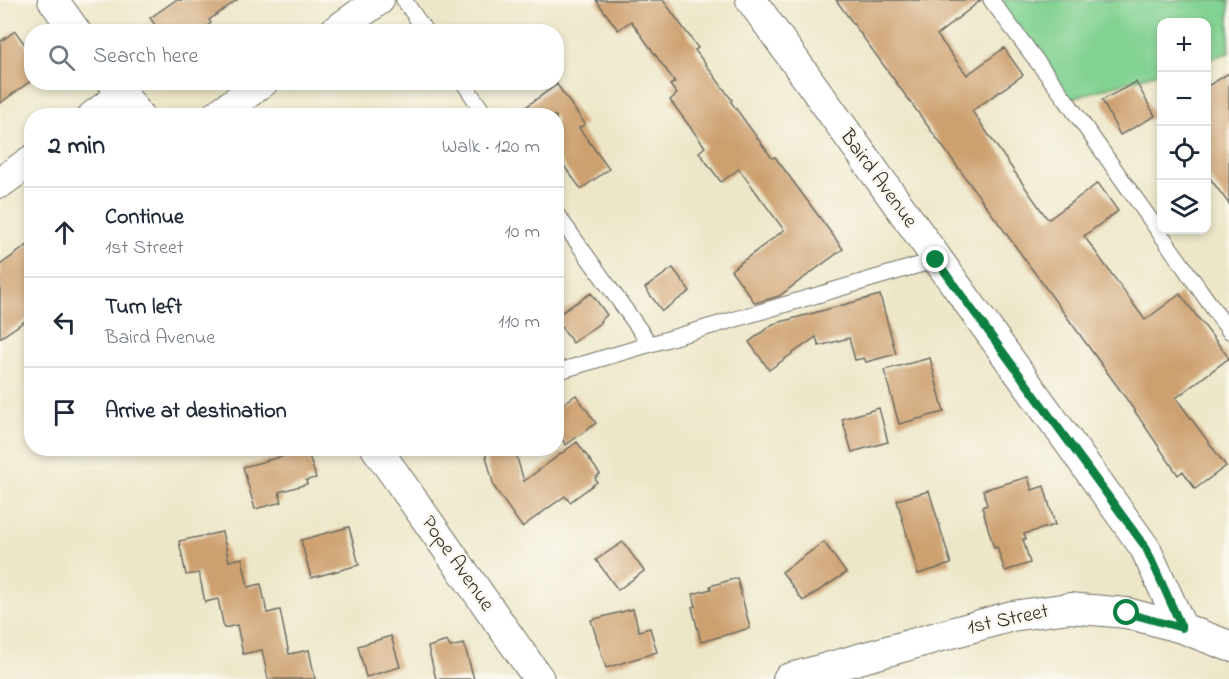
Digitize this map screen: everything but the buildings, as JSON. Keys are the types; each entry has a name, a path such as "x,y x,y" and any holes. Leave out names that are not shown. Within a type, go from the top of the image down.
{"street":[{"path":"53,0 70,24"},
{"path":"345,24 379,0"},
{"name":"Baird Avenue","path":"751,0 936,260 1146,548 1182,628"},
{"path":"227,108 252,90"},
{"path":"107,108 125,98"},
{"path":"0,183 24,166"},
{"name":"Pope Avenue","path":"382,456 538,679"},
{"name":"1st Street","path":"788,679 1012,616 1069,608 1127,613 1182,628 1229,646"}],"lane":[{"path":"404,0 420,24"},
{"path":"991,0 1073,110 1229,331"},
{"path":"468,90 481,108"},
{"path":"564,224 650,344"},
{"path":"564,370 936,260"}],"green space":[{"path":"1005,0 1229,0 1229,53 1211,58 1211,18 1157,18 1157,73 1066,100 995,6"}],"route":[{"path":"936,260 1146,548 1182,628 1127,613"}]}
